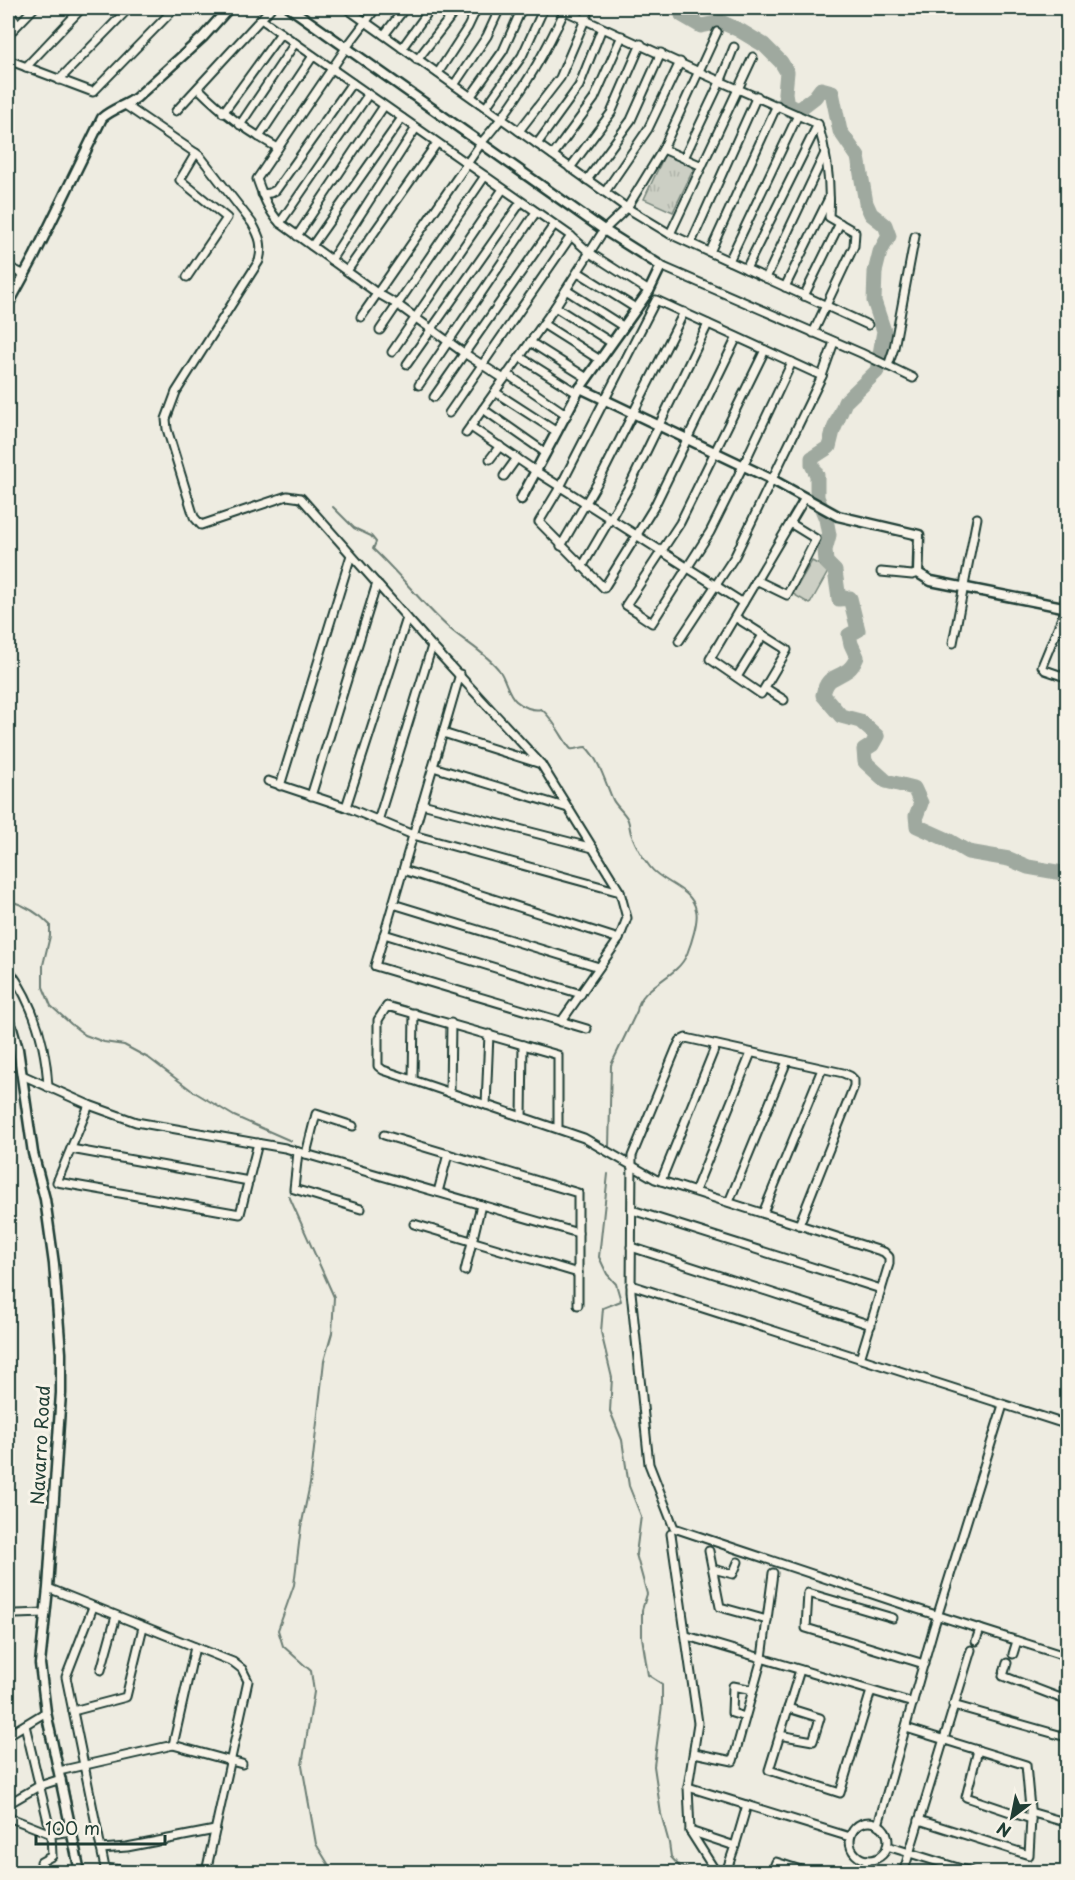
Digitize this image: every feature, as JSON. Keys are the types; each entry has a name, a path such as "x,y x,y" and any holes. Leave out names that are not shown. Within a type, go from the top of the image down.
{"street":[{"path":"8,35 34,8"},
{"path":"26,67 82,8"},
{"path":"59,80 129,8"},
{"path":"8,60 93,92 175,8"},
{"path":"8,305 102,118 125,105 203,37 229,8"},
{"path":"176,111 271,8"},
{"path":"290,8 604,230 661,266 913,378"},
{"path":"346,8 627,208 670,234 868,325"},
{"path":"376,8 257,179 269,211 280,224 464,353 567,414"},
{"path":"384,35 405,8"},
{"path":"402,48 431,8"},
{"path":"417,60 455,8"},
{"path":"438,73 468,27 477,8"},
{"path":"454,85 487,36 500,8"},
{"path":"471,96 503,51 522,8"},
{"path":"486,107 522,56 544,8"},
{"path":"519,131 560,78 590,8"},
{"path":"361,317 482,142 502,119 538,64 563,9 818,124 826,151 831,195 829,217 855,232 854,246 813,333"},
{"path":"8,13 18,24"},
{"path":"261,19 570,236 590,253 649,291"},
{"path":"537,144 579,86 602,28"},
{"path":"717,32 663,149 627,208 604,230 555,307 468,430 500,446 560,487 743,603"},
{"path":"223,113 281,33"},
{"path":"553,155 594,99 622,36"},
{"path":"240,125 295,43"},
{"path":"570,168 611,113 641,44"},
{"path":"684,158 734,47"},
{"path":"587,180 631,120 661,53"},
{"path":"259,137 313,56"},
{"path":"670,234 753,57"},
{"path":"605,192 648,129 681,62"},
{"path":"262,194 276,190 352,83"},
{"path":"198,88 223,113 278,148"},
{"path":"280,224 368,95"},
{"path":"691,243 757,96"},
{"path":"125,105 200,156 252,223 259,235 262,248 259,261 176,392 166,419 194,517 201,525 287,496 301,498 432,646 541,764 620,892 627,918 619,939 561,1022"},
{"path":"710,252 777,105"},
{"path":"297,236 384,106"},
{"path":"729,261 798,115"},
{"path":"312,246 402,118"},
{"path":"746,269 818,124"},
{"path":"331,260 416,128"},
{"path":"346,271 437,143"},
{"path":"663,149 702,166"},
{"path":"766,278 826,151"},
{"path":"187,277 227,218 180,180 196,153"},
{"path":"817,169 828,171"},
{"path":"380,330 485,176"},
{"path":"392,352 503,189"},
{"path":"785,287 831,195"},
{"path":"408,364 521,202"},
{"path":"420,385 536,212"},
{"path":"804,296 840,223"},
{"path":"434,397 554,225"},
{"path":"449,413 570,236"},
{"path":"888,366 894,348 915,236"},
{"path":"521,499 579,390 649,291 661,266"},
{"path":"8,267 25,275"},
{"path":"578,272 637,309"},
{"path":"566,290 624,327"},
{"path":"737,337 654,507 604,588 539,522 560,487 656,300 684,312 822,376"},
{"path":"555,307 612,343"},
{"path":"561,546 602,475 684,312"},
{"path":"543,324 600,360"},
{"path":"582,567 630,485 708,324"},
{"path":"530,342 587,378"},
{"path":"679,641 735,556 822,376 834,342"},
{"path":"765,350 680,523 626,605 652,623 710,532 792,362"},
{"path":"520,357 579,390 687,438 771,479 838,516 919,535 918,573"},
{"path":"495,392 557,432"},
{"path":"483,409 546,453"},
{"path":"490,459 500,446"},
{"path":"504,476 517,458"},
{"path":"735,617 787,650 761,694 710,660 756,580 805,498"},
{"path":"953,643 977,518"},
{"path":"756,580 788,595 816,539 790,523"},
{"path":"280,786 351,555"},
{"path":"881,572 912,575 918,573 931,580 964,588 1067,606 1042,666 1044,670 1068,678"},
{"path":"311,796 377,583"},
{"path":"346,807 407,618"},
{"path":"737,677 763,635"},
{"path":"378,820 432,646"},
{"path":"460,674 375,966 586,1029"},
{"path":"765,688 784,700"},
{"path":"443,733 541,764"},
{"path":"433,768 568,808"},
{"path":"268,781 346,807 413,835 620,892"},
{"path":"422,804 593,848"},
{"path":"403,870 619,939"},
{"path":"393,904 599,967"},
{"path":"384,934 581,994"},
{"path":"8,968 24,993 40,1032 48,1087"},
{"path":"558,1129 558,1055 387,1006 378,1020 378,1066 383,1070 584,1138 639,1171 661,1181 884,1252 889,1257 889,1264 860,1359"},
{"path":"414,1013 414,1080"},
{"name":"Navarro Road","path":"8,1020 18,1049 33,1153 45,1199 54,1264 61,1353 61,1393 48,1588 40,1664 46,1712 80,1872"},
{"path":"450,1093 451,1023"},
{"path":"486,1105 489,1034"},
{"path":"799,1225 854,1086 854,1080 850,1076 686,1038 680,1041 632,1156 631,1285 649,1464 674,1528 811,1577 1068,1657"},
{"path":"522,1117 523,1044"},
{"path":"661,1181 716,1045"},
{"path":"695,1191 751,1053"},
{"path":"729,1202 787,1061"},
{"path":"763,1213 822,1069"},
{"path":"22,1075 115,1115 147,1124 302,1153 578,1233"},
{"path":"89,1105 57,1182 240,1214 258,1143"},
{"path":"353,1126 316,1114 302,1153 294,1189 361,1209"},
{"path":"384,1135 578,1193 578,1305"},
{"path":"71,1149 249,1181"},
{"path":"438,1192 448,1154"},
{"path":"465,1271 481,1205"},
{"path":"632,1210 881,1289"},
{"path":"414,1224 578,1274"},
{"path":"631,1247 871,1324"},
{"path":"631,1285 1068,1425"},
{"path":"878,1825 924,1664 1003,1405"},
{"path":"671,1534 698,1723 688,1787 690,1831 716,1872"},
{"path":"709,1551 720,1607 767,1620"},
{"path":"713,1569 734,1574 738,1562"},
{"path":"694,1753 733,1761 762,1658 772,1573"},
{"path":"48,1588 233,1662 242,1669 248,1681 206,1872"},
{"path":"899,1603 894,1615 808,1593 806,1628 924,1664"},
{"path":"93,1607 66,1677 105,1868 139,1872"},
{"path":"8,1616 45,1613"},
{"path":"101,1670 116,1616"},
{"path":"73,1711 126,1697 143,1627"},
{"path":"976,1641 980,1629"},
{"path":"687,1636 913,1703"},
{"path":"1013,1654 1017,1641"},
{"path":"173,1745 195,1647"},
{"path":"905,1872 971,1650"},
{"path":"1007,1663 1003,1676 1063,1699"},
{"path":"800,1670 768,1770 840,1792 871,1690"},
{"path":"1064,1683 1068,1766"},
{"path":"746,1717 732,1713 733,1686 753,1690"},
{"path":"953,1705 1066,1737"},
{"path":"779,1735 813,1741 820,1718 788,1708"},
{"path":"8,1735 46,1712"},
{"path":"25,1725 51,1834 52,1856 41,1862"},
{"path":"906,1728 1026,1765 1030,1815 1029,1855 919,1820"},
{"path":"8,1804 83,1765 173,1745 242,1764"},
{"path":"978,1750 966,1797 1068,1823"},
{"path":"688,1787 850,1837"},
{"path":"726,1872 747,1805"},
{"path":"8,1817 51,1834 72,1831"},
{"path":"860,1824 878,1825 886,1836 885,1851 877,1858 861,1859 853,1852 850,1842 852,1832 860,1824"},
{"path":"101,1849 127,1847 215,1830"},
{"path":"690,1831 735,1846"},
{"path":"887,1846 971,1872"},
{"path":"867,1860 867,1872"},
{"path":"772,1872 776,1862 790,1870 807,1872"},
{"path":"942,1872 945,1864"},
{"path":"1067,1865 1067,1872"}],"green space":[{"path":"666,152 694,168 673,212 644,199"},
{"path":"812,561 829,570 810,604 793,594"}],"waterway":[{"path":"682,8 682,15 701,26 721,22 764,45 781,62 787,72 785,93 787,105 798,110 815,97 821,89 832,92 840,131 858,157 866,203 871,214 885,225 889,236 880,252 875,272 874,301 884,331 877,371 845,402 829,447 812,458 812,465 817,475 817,497 826,519 829,535 825,550 826,562 835,571 839,599 850,598 858,630 849,635 857,657 855,661 848,670 829,681 823,695 841,716 860,721 877,736 872,745 864,750 865,762 886,781 914,788 921,803 916,816 917,826 968,852 1009,859 1028,867 1068,874"},
{"path":"333,507 354,528 371,536 376,542 373,549 439,619 494,664 516,701 525,707 541,709 546,713 571,749 586,747 599,765 613,800 627,818 632,836 645,860 655,873 683,891 693,902 696,920 687,954 682,963 652,988 640,1002 611,1065 609,1147"},
{"path":"8,900 31,910 50,925 50,936 43,965 43,987 51,1006 71,1024 85,1035 104,1042 124,1045 150,1059 191,1090 234,1116 291,1141"},
{"path":"290,1158 291,1152"},
{"path":"608,1174 599,1257 607,1274 616,1284 621,1301 603,1308 601,1332 612,1378 610,1411 622,1440 629,1486 641,1516 636,1554 647,1594 642,1610 642,1637 648,1675 662,1684 662,1705 654,1766 661,1814 671,1857 681,1868 695,1872"},
{"path":"289,1196 334,1297 332,1333 324,1361 310,1484 301,1527 294,1585 278,1630 283,1646 311,1671 314,1692 302,1765 316,1844 333,1872"},
{"path":"49,1703 58,1747"},
{"path":"66,1777 75,1826"}]}
